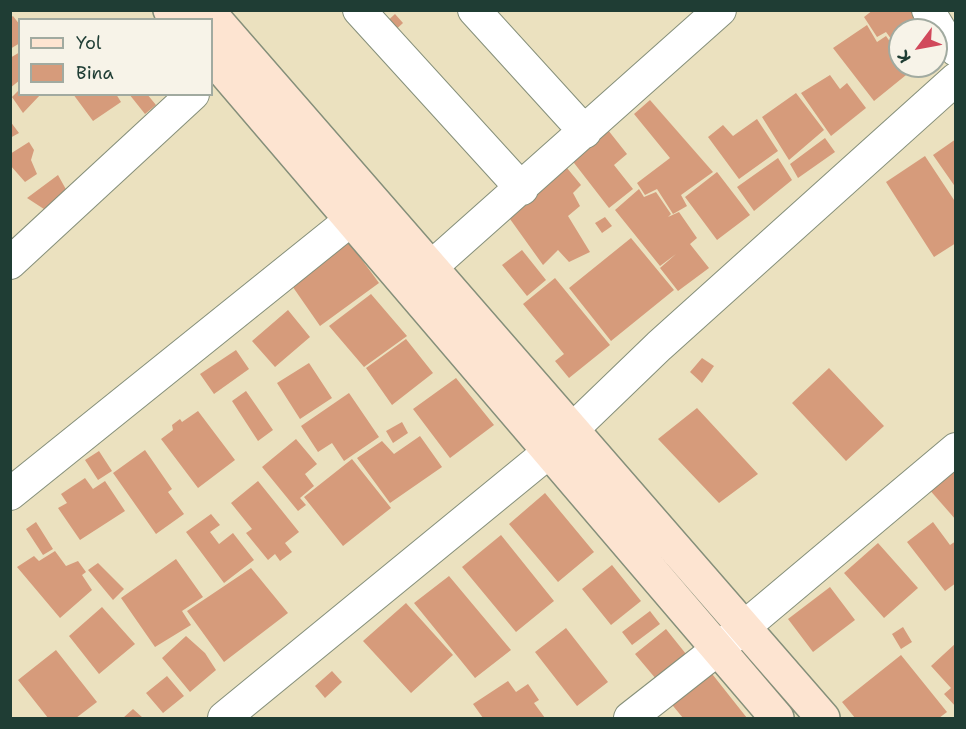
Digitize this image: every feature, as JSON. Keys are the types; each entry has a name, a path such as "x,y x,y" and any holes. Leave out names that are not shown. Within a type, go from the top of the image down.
{"street":[{"path":"207,10 420,278 561,441 742,627 823,718"},
{"path":"359,10 522,189"},
{"path":"474,10 585,132"},
{"path":"928,10 942,35 956,50"},
{"path":"420,278 585,132 712,13"},
{"path":"215,67 352,219 420,278"},
{"path":"224,718 561,441 659,346 956,79"},
{"path":"10,263 191,96"},
{"path":"10,494 352,219"},
{"path":"561,441 718,649 777,718"},
{"path":"630,718 718,649 956,449"}],"building":[{"path":"873,10 928,10 928,18 888,18 888,35 886,32 877,37 864,17"},
{"path":"395,14 403,23 391,34 383,25"},
{"path":"13,16 18,22 18,44 10,49 10,18"},
{"path":"867,25 877,42 886,36 888,39 888,78 902,78 874,101 833,48"},
{"path":"18,53 18,82 10,88 10,58"},
{"path":"830,75 840,89 847,83 866,108 831,136 801,93"},
{"path":"18,91 18,96 39,96 23,113 12,97"},
{"path":"796,93 824,130 789,160 762,117"},
{"path":"74,96 117,96 121,102 93,121"},
{"path":"131,96 149,96 156,105 145,114"},
{"path":"650,100 713,172 681,195 687,206 673,214 657,189 645,195 637,183 670,158 634,114"},
{"path":"757,119 778,151 739,179 708,137 723,125 733,136"},
{"path":"10,121 19,133 10,138"},
{"path":"608,130 627,154 614,165 633,189 609,208 571,159"},
{"path":"825,138 835,152 798,178 790,164"},
{"path":"956,139 956,188 933,155"},
{"path":"29,142 34,150 31,160 37,174 25,182 10,165 10,154"},
{"path":"925,156 956,203 956,243 934,257 886,182"},
{"path":"778,158 792,180 754,211 737,187"},
{"path":"567,168 581,185 573,193 580,206 568,216 590,252 569,262 558,250 543,265 510,219"},
{"path":"717,172 750,215 717,240 685,197"},
{"path":"58,175 68,193 47,211 27,198"},
{"path":"639,189 644,197 656,192 671,214 668,217 679,212 697,238 690,244 709,268 678,291 660,268 676,254 660,266 615,210"},
{"path":"605,217 612,226 602,233 595,223"},
{"path":"346,238 379,283 320,326 288,280"},
{"path":"631,238 674,290 611,341 569,288"},
{"path":"522,250 546,280 527,296 502,265"},
{"path":"555,278 610,345 569,378 555,361 564,354 523,304"},
{"path":"371,294 407,336 364,367 329,326"},
{"path":"288,310 310,337 275,367 252,341"},
{"path":"406,339 433,373 392,405 366,368"},
{"path":"236,350 249,369 214,394 200,374"},
{"path":"702,358 714,366 702,383 690,372"},
{"path":"309,363 332,398 300,419 277,383"},
{"path":"829,368 884,426 846,461 792,403"},
{"path":"456,378 494,425 450,458 413,409"},
{"path":"246,391 273,430 258,441 232,401"},
{"path":"349,393 379,437 344,461 332,443 318,452 301,426"},
{"path":"697,408 758,474 719,503 658,439"},
{"path":"198,411 235,460 198,488 161,439 173,430 172,425 180,419 182,422"},
{"path":"402,422 408,433 393,443 386,431"},
{"path":"420,436 442,467 390,503 357,458 382,441 394,454"},
{"path":"296,439 317,464 305,474 314,486 300,498 306,505 298,511 262,467"},
{"path":"145,450 172,489 168,492 184,514 156,534 113,473"},
{"path":"99,451 112,471 98,480 85,460"},
{"path":"352,459 391,508 343,546 304,497"},
{"path":"956,465 956,520 928,488"},
{"path":"85,478 93,489 105,481 125,511 80,540 58,508 67,503 61,494"},
{"path":"258,481 299,532 285,543 292,552 280,561 275,554 268,560 246,533 252,529 231,503"},
{"path":"545,493 594,552 558,582 509,524"},
{"path":"211,514 220,525 210,532 219,544 233,533 254,560 224,583 186,532"},
{"path":"36,522 53,549 43,555 26,529"},
{"path":"933,522 950,545 956,541 956,583 945,591 907,542"},
{"path":"501,535 554,601 516,632 462,567"},
{"path":"878,543 918,588 884,618 844,573"},
{"path":"55,551 66,566 78,561 86,572 82,575 92,590 60,618 17,567 34,556 39,561"},
{"path":"176,559 203,597 182,611 191,625 155,647 121,598"},
{"path":"98,563 124,589 113,600 88,570"},
{"path":"612,565 641,601 611,625 582,589"},
{"path":"251,568 288,613 224,662 187,611"},
{"path":"449,576 511,650 475,678 414,603"},
{"path":"830,587 855,620 813,652 788,619"},
{"path":"406,603 453,655 411,693 363,641"},
{"path":"102,607 135,644 99,674 69,636"},
{"path":"650,611 660,624 632,645 622,632"},
{"path":"903,627 912,642 901,649 892,634"},
{"path":"566,628 608,682 577,706 535,652"},
{"path":"666,629 686,654 656,679 635,654"},
{"path":"186,636 205,653 216,670 190,692 162,658"},
{"path":"956,643 956,707 944,694 951,688 931,666"},
{"path":"56,650 97,702 76,718 48,718 18,680"},
{"path":"901,655 947,712 939,718 855,718 842,702"},
{"path":"709,670 747,718 683,718 669,701"},
{"path":"332,671 342,682 325,698 315,686"},
{"path":"167,676 184,696 163,713 146,693"},
{"path":"508,681 516,692 528,684 539,700 534,703 545,718 483,718 473,704"},
{"path":"133,709 143,718 123,718"}]}
